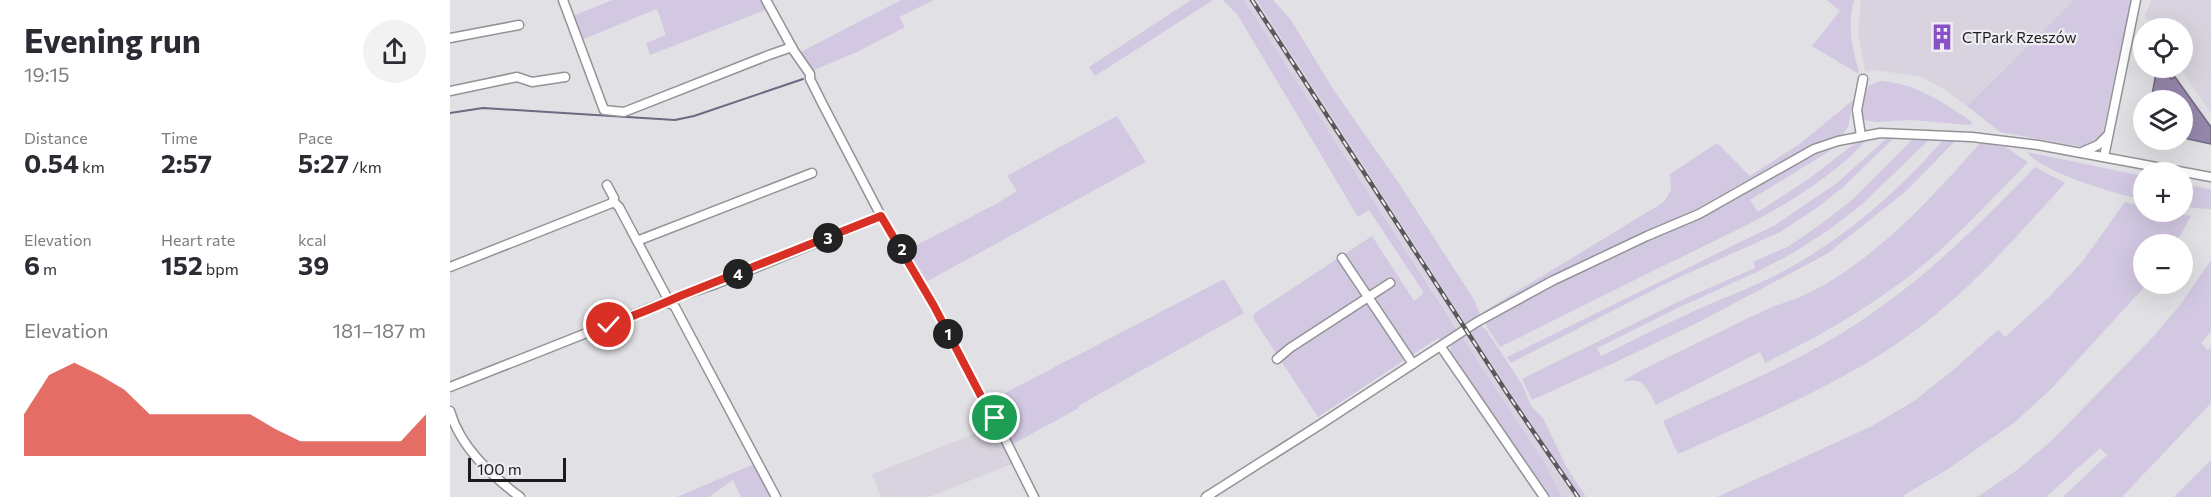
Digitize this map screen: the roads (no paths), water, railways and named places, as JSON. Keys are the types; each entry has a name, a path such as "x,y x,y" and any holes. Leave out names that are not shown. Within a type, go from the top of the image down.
{"street":[{"path":"563,0 604,110 624,112 792,47"},
{"path":"766,0 810,74 810,79 881,216 934,306 983,400 995,418 1034,497"},
{"path":"2104,157 2136,0"},
{"path":"450,38 519,25"},
{"path":"450,91 517,77 532,82 565,77"},
{"path":"1860,136 1857,110 1863,79"},
{"path":"1206,497 1477,322 1552,281 1699,214 1814,149 1860,136 1908,133 1972,137 2038,144 2211,177"},
{"path":"2082,152 2098,145 2109,135"},
{"path":"2109,135 2112,147 2125,161"},
{"path":"637,241 812,173"},
{"path":"607,185 614,202 619,207 670,303 675,307 776,497"},
{"path":"450,267 614,202"},
{"path":"450,387 660,304 670,303 680,296 881,216"},
{"path":"1342,258 1413,364"},
{"path":"1277,359 1390,283"},
{"path":"1440,347 1544,497"},
{"path":"450,411 456,429 467,446 495,476 520,497"}],"waterway":[{"path":"450,113 483,108 675,120 694,116 803,79"}],"railway":[{"path":"1252,0 1507,393 1578,497"}],"place":[{"name":"CTPark Rzeszów","path":"1942,37"}]}
